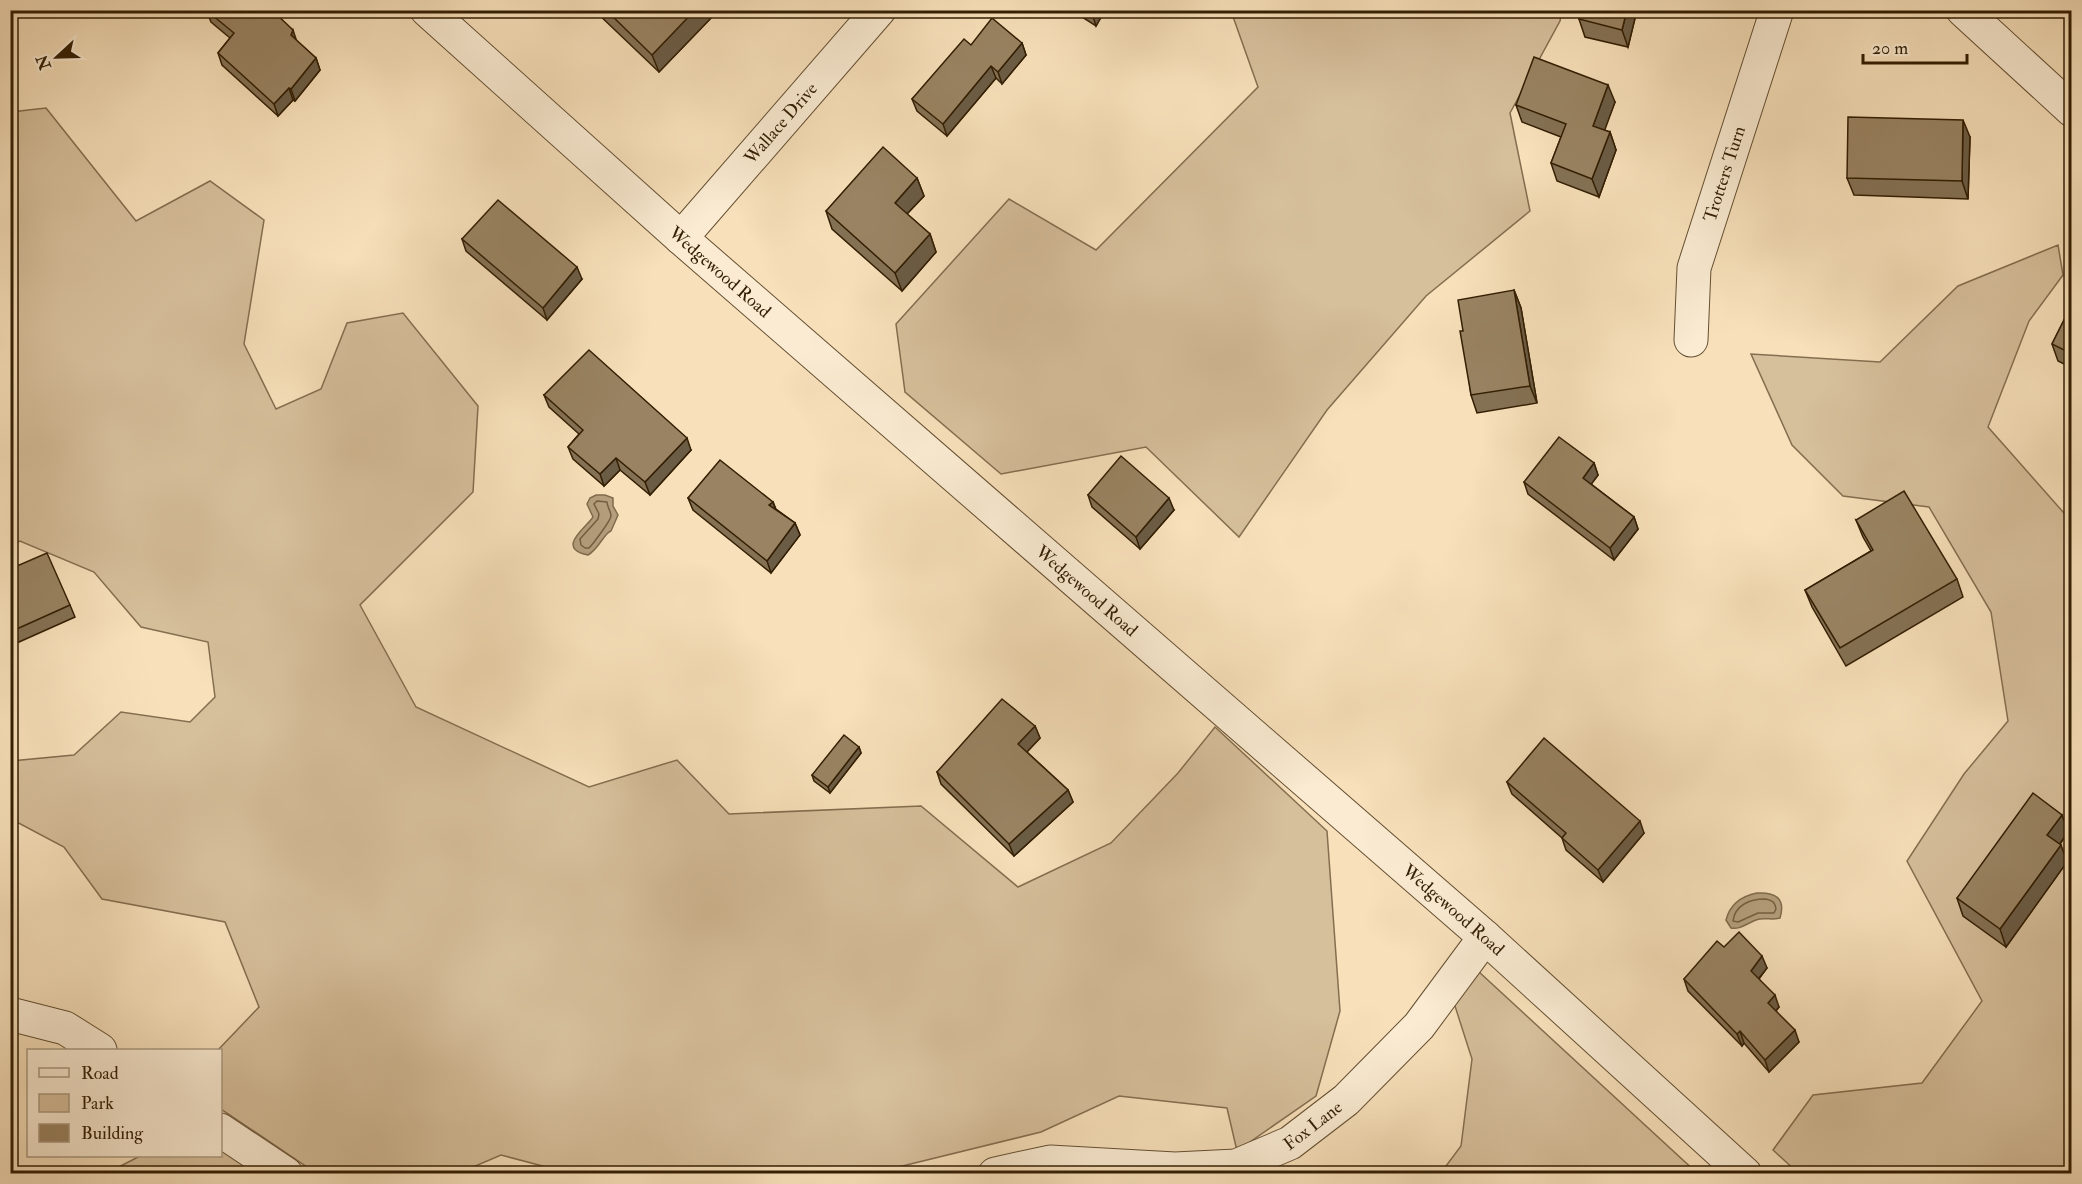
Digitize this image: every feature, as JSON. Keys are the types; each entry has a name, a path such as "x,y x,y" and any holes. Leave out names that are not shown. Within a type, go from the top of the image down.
{"street":[{"name":"Wedgewood Road","path":"427,10 681,237 1485,937 1745,1173"},
{"name":"Wallace Drive","path":"681,237 879,10"},
{"name":"Trotters Turn","path":"1692,340 1694,268 1778,10"},
{"path":"1963,10 2072,110"},
{"name":"Fox Lane","path":"995,1173 1050,1162 1174,1169 1236,1166 1290,1143 1346,1101 1419,1026 1485,937"},
{"path":"10,1014 65,1028 98,1049"},
{"path":"222,1131 286,1173"}],"green space":[{"path":"1231,11 1562,11 1560,21 1510,113 1530,211 1426,296 1327,410 1239,537 1146,447 1001,474 905,392 896,324 1009,199 1096,250 1258,87"},
{"path":"46,108 136,221 210,181 264,220 244,344 276,409 321,389 347,323 403,313 478,406 473,492 360,605 416,707 589,787 677,760 729,814 921,806 1018,887 1111,843 1178,773 1215,727 1327,831 1340,1011 1316,1096 1237,1151 1227,1108 1119,1096 1041,1132 874,1173 737,1174 714,1171 683,1174 569,1173 501,1155 459,1173 316,1173 222,1110 222,1049 219,1049 259,1007 225,922 102,899 64,847 11,819 11,761 74,755 121,712 190,722 215,697 208,642 141,627 94,572 20,541 11,546 11,112"},
{"path":"2058,245 2063,275 2029,321 1988,427 2071,521 2071,1173 1798,1173 1773,1150 1813,1095 1922,1083 1982,1001 1907,861 1964,774 2008,721 1991,612 1929,507 1843,496 1792,445 1751,354 1880,362 1958,286"},
{"path":"1478,971 1697,1173 1440,1174 1461,1146 1472,1059 1454,1003"},
{"path":"222,1147 262,1174 105,1174 138,1157 222,1157"}],"water":[{"path":"596,495 613,498 613,506 618,515 611,531 588,555 578,552 573,543 593,517 587,504 590,498"},
{"path":"1757,893 1774,895 1780,901 1780,918 1760,919 1739,928 1731,928 1726,920 1730,909 1746,896"}],"building":[{"path":"206,10 276,10 274,12 293,30 291,35 316,58 291,89 289,88 274,104 218,53 234,33"},
{"path":"606,10 695,10 652,55"},
{"path":"1581,10 1627,10 1622,30 1579,19"},
{"path":"992,18 1022,43 998,72 991,66 943,124 912,99 964,39 971,45"},
{"path":"1534,57 1608,85 1593,126 1610,132 1592,179 1551,163 1566,124 1516,105"},
{"path":"1848,117 1963,120 1962,181 1847,178"},
{"path":"883,147 917,178 895,203 930,234 895,273 826,211"},
{"path":"498,200 577,267 543,308 462,239"},
{"path":"1514,290 1530,386 1471,395 1460,331 1463,331 1458,300"},
{"path":"2072,304 2072,354 2052,344"},
{"path":"589,350 687,438 645,482 616,458 600,474 568,447 583,430 544,395"},
{"path":"1559,437 1594,463 1583,478 1634,517 1610,548 1524,482"},
{"path":"1121,456 1169,498 1136,537 1088,495"},
{"path":"720,460 773,502 769,505 795,523 767,561 688,498"},
{"path":"1904,491 1957,579 1840,648 1805,590 1873,550 1856,520"},
{"path":"47,553 70,605 10,632 10,569"},
{"path":"1002,699 1035,726 1018,744 1068,790 1009,844 937,772"},
{"path":"844,735 859,747 828,787 812,775"},
{"path":"1544,738 1640,821 1598,870 1562,838 1566,833 1507,782"},
{"path":"2033,793 2062,815 2047,835 2061,845 2000,929 1957,898"},
{"path":"1739,932 1762,956 1751,971 1775,995 1768,1003 1795,1030 1765,1060 1740,1031 1737,1034 1684,979 1717,941 1724,947"}]}
